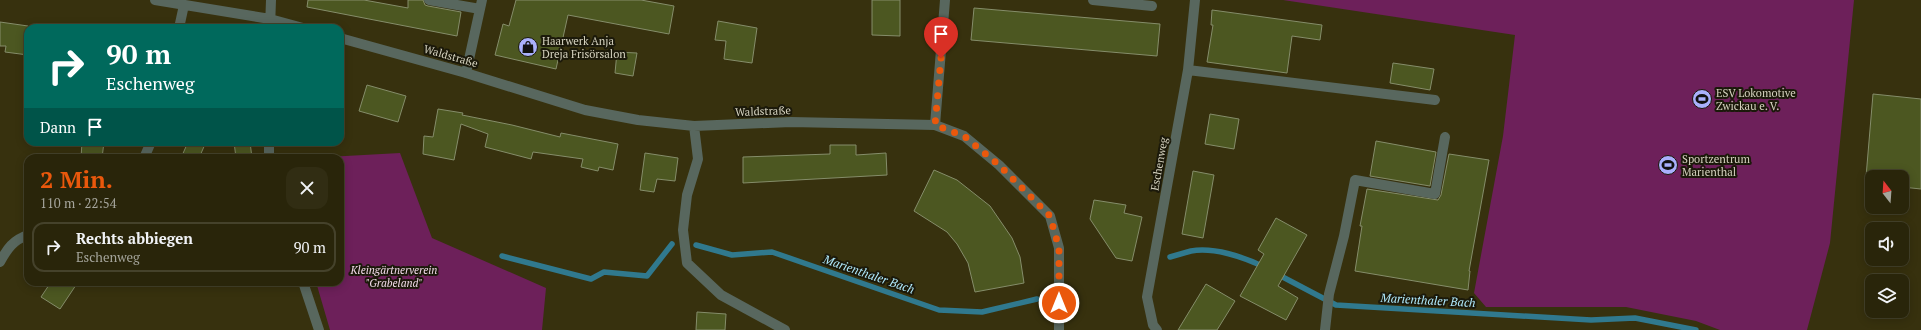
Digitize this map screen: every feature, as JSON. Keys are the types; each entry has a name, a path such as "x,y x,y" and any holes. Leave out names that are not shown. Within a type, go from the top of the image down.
{"street":[{"path":"155,0 270,24 271,0"},
{"path":"429,0 481,5 466,73"},
{"path":"935,125 945,0"},
{"path":"1093,0 1152,6"},
{"name":"Eschenweg","path":"1157,330 1153,325 1147,297 1188,70 1195,0"},
{"path":"180,24 184,5"},
{"name":"Waldstraße","path":"344,39 466,73 585,110 638,120 694,126 791,122 935,125 964,136 999,165 1050,216 1059,248 1059,330"},
{"path":"1188,70 1435,100"},
{"path":"694,126 698,159 687,195 683,230 688,263 721,295 785,330"},
{"path":"1325,330 1329,294 1344,236 1355,180 1435,194 1445,137"},
{"path":"0,262 7,248 24,236"},
{"path":"304,286 319,330"}],"green space":[{"name":"Sportzentrum Marienthal","path":"1283,0 1854,0 1830,243 1807,330 1720,330 1696,321 1626,307 1486,307 1474,293 1503,136 1515,35"},
{"name":"Kleingärtnerverein \"Grabeland\"","path":"400,153 432,238 546,288 542,330 330,330 317,286 344,286 344,156"}],"building":[{"path":"308,0 364,0 408,8 408,0 423,0 425,5 428,6 461,12 457,36 307,7"},
{"path":"516,0 641,0 674,6 669,34 568,15 556,69 495,55 503,24 509,26"},
{"path":"872,0 900,0 900,36 872,35"},
{"path":"974,8 1160,24 1157,56 971,40"},
{"path":"1212,10 1322,25 1320,40 1292,36 1287,73 1207,62 1213,25 1211,25"},
{"path":"718,21 757,28 752,63 724,59 726,41 715,40"},
{"path":"0,22 24,25 24,54 5,52 6,46 0,46"},
{"path":"617,52 637,53 633,76 615,73"},
{"path":"1393,63 1434,69 1430,90 1390,83"},
{"path":"367,85 406,96 398,122 359,111"},
{"path":"1873,94 1921,99 1921,189 1909,188 1909,170 1867,170"},
{"path":"438,109 463,113 462,115 560,137 561,133 618,144 613,170 599,167 598,171 581,167 583,159 533,152 531,159 485,147 488,134 461,124 454,160 423,154 424,136 433,137"},
{"path":"1210,114 1239,119 1234,149 1205,144"},
{"path":"1376,141 1436,152 1430,186 1370,176"},
{"path":"830,145 856,145 856,155 886,153 887,175 743,183 743,157 830,154"},
{"path":"82,146 104,146 102,154 81,154"},
{"path":"186,146 204,146 201,154 183,154"},
{"path":"234,146 250,146 252,154 236,154"},
{"path":"645,153 678,158 675,181 657,179 654,192 640,190"},
{"path":"1449,154 1489,160 1469,271 1468,290 1355,271 1362,226 1360,226 1367,189 1438,200 1441,195"},
{"path":"934,170 957,180 990,206 1012,238 1020,257 1024,283 975,292 968,263 957,244 947,232 914,211"},
{"path":"1193,171 1214,175 1203,238 1182,234"},
{"path":"1094,200 1126,205 1124,213 1142,217 1132,261 1116,258 1090,219"},
{"path":"1276,218 1307,235 1278,286 1298,298 1286,320 1240,296 1264,254 1258,250"},
{"path":"1206,284 1235,301 1217,330 1178,330"},
{"path":"48,286 75,286 60,309 41,297"},
{"path":"697,312 726,314 725,330 696,330"}],"waterway":[{"name":"Marienthaler Bach","path":"502,256 591,279 604,272 647,276 672,244"},
{"name":"Marienthaler Bach","path":"696,245 732,255 772,252 939,310 982,312 1037,299"},
{"name":"Marienthaler Bach","path":"1170,257 1191,251 1209,250 1238,256 1264,267"},
{"name":"Marienthaler Bach","path":"1277,274 1336,305 1591,320 1635,318 1696,330"}],"place":[{"name":"Haarwerk Anja Dreja Frisörsalon","path":"528,47"},
{"name":"ESV Lokomotive Zwickau e. V.","path":"1702,99"},
{"name":"Sportzentrum Marienthal","path":"1668,165"}],"route":[{"path":"941,58 935,125 964,136 999,165 1050,216 1059,248 1059,303"}]}
